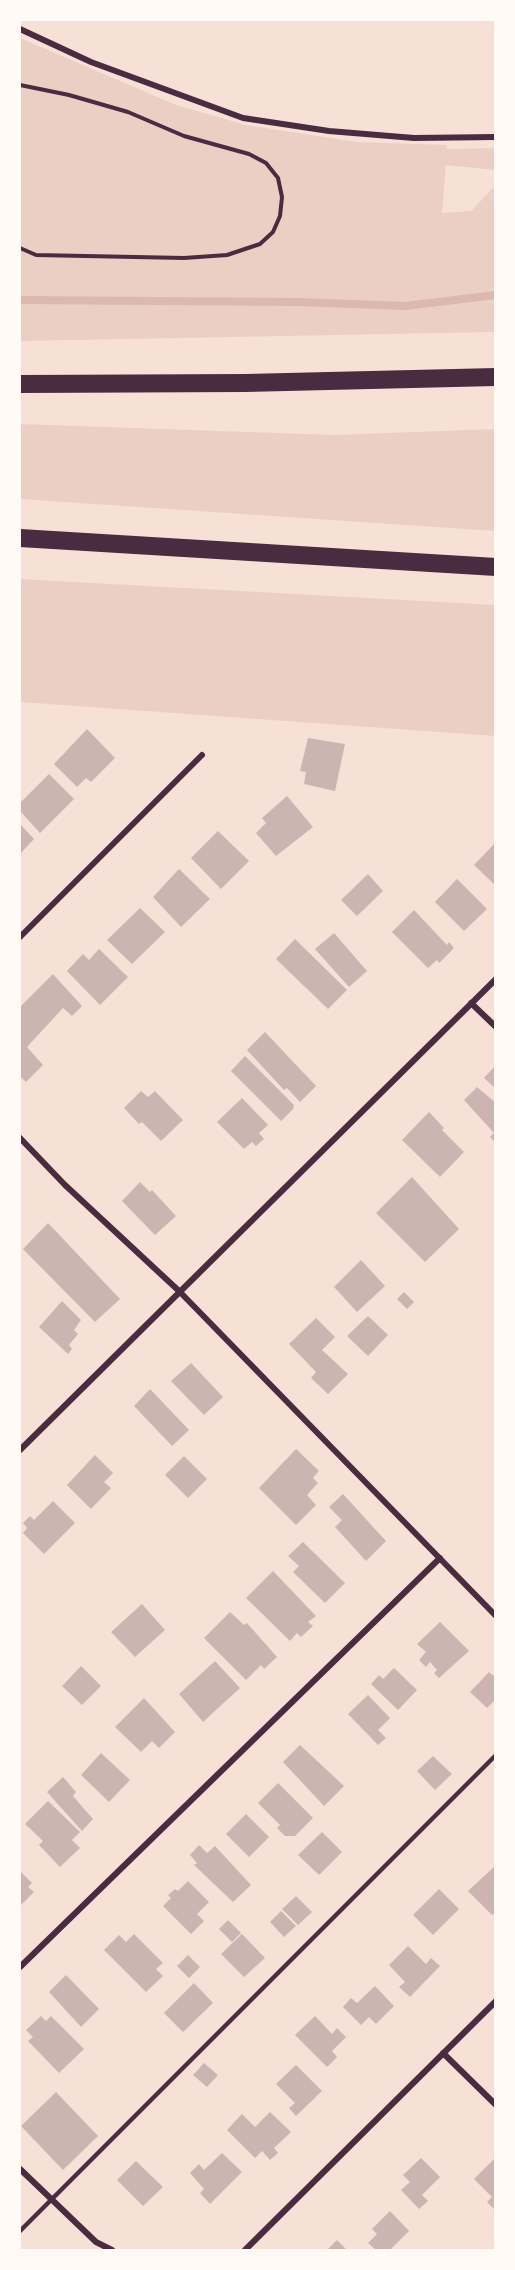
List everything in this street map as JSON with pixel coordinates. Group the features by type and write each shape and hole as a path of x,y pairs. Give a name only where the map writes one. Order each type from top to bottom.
{"highway":[{"path":"20,384 245,383 495,377"},
{"path":"20,538 495,567"}],"street":[{"path":"20,29 91,62 243,118 328,131 414,138 495,137"},
{"path":"20,937 202,754"},
{"path":"20,1450 495,979"},
{"path":"471,1003 495,1027"},
{"path":"20,1138 65,1185 179,1291 495,1616"},
{"path":"20,1967 440,1558"},
{"path":"245,2250 495,2001"},
{"path":"443,2053 495,2105"},
{"path":"20,2169 96,2242 112,2250"},
{"path":"96,2242 98,2250"}],"lane":[{"path":"20,2231 495,1755"}],"path":[{"path":"20,85 69,95 128,112 184,136 249,153 266,163 278,178 282,197 280,216 273,232 260,244 227,255 184,258 36,255 20,248"}],"shaded area":[{"path":"20,38 176,105 246,125 357,142 447,145 447,149 495,148 495,170 446,165 442,213 471,211 495,186 495,332 20,341"},
{"path":"20,424 334,435 495,429 495,531 20,499"},
{"path":"20,579 495,605 495,736 20,702"}],"building":[{"path":"87,729 115,758 91,782 86,778 77,787 54,764"},
{"path":"308,738 345,744 335,791 304,784 306,772 300,771"},
{"path":"49,774 74,799 40,833 20,811 20,803"},
{"path":"287,796 313,827 276,856 256,833 266,823 262,818"},
{"path":"20,824 34,839 20,854"},
{"path":"218,831 249,861 221,889 191,858"},
{"path":"496,842 496,886 474,865"},
{"path":"179,869 210,899 181,927 153,897"},
{"path":"368,874 383,891 357,916 341,900"},
{"path":"457,879 487,909 464,931 435,902"},
{"path":"140,908 165,932 132,964 107,940"},
{"path":"414,910 447,945 449,942 454,948 439,963 437,960 428,968 392,932"},
{"path":"334,933 367,971 349,987 315,949"},
{"path":"295,939 347,990 328,1009 276,959"},
{"path":"99,949 128,977 100,1005 67,971 83,954 89,960"},
{"path":"53,974 82,1006 72,1016 63,1008 27,1047 43,1065 26,1082 20,1076 20,1007"},
{"path":"265,1032 316,1086 300,1102 287,1088 284,1090 247,1050"},
{"path":"245,1056 294,1105 281,1121 231,1071"},
{"path":"496,1065 496,1089 484,1078"},
{"path":"477,1087 496,1103 496,1143 490,1137 494,1133 464,1100"},
{"path":"141,1091 148,1097 155,1091 183,1120 161,1141 142,1122 139,1124 124,1108"},
{"path":"242,1098 268,1125 259,1133 264,1139 256,1146 252,1142 244,1149 217,1122"},
{"path":"429,1112 444,1128 442,1130 464,1152 440,1177 402,1140"},
{"path":"412,1177 459,1229 425,1262 376,1213"},
{"path":"140,1182 150,1192 152,1190 176,1216 155,1235 122,1201"},
{"path":"48,1223 120,1299 95,1322 23,1249"},
{"path":"361,1260 385,1286 357,1312 334,1287"},
{"path":"404,1292 414,1302 407,1309 397,1299"},
{"path":"62,1301 81,1320 74,1330 78,1334 69,1345 72,1349 68,1354 39,1327"},
{"path":"368,1316 388,1335 368,1356 347,1336"},
{"path":"316,1318 335,1337 322,1350 348,1374 328,1394 311,1378 316,1372 289,1344"},
{"path":"191,1363 223,1397 204,1415 171,1381"},
{"path":"150,1389 189,1430 172,1446 134,1406"},
{"path":"296,1449 319,1471 313,1478 318,1483 307,1495 316,1505 296,1525 259,1488"},
{"path":"95,1455 113,1473 104,1482 111,1488 91,1509 67,1485"},
{"path":"184,1456 207,1479 188,1498 165,1475"},
{"path":"343,1494 386,1541 366,1561 335,1527 342,1520 329,1507"},
{"path":"53,1501 75,1523 44,1554 23,1533 27,1528 23,1523 30,1516 34,1520"},
{"path":"303,1542 345,1583 325,1603 293,1572 299,1566 288,1556"},
{"path":"273,1571 316,1616 308,1622 313,1626 301,1637 297,1633 290,1641 246,1598"},
{"path":"142,1604 165,1630 135,1657 111,1632"},
{"path":"230,1612 244,1625 247,1623 277,1657 264,1669 261,1665 246,1680 204,1638"},
{"path":"440,1622 469,1651 439,1678 434,1673 437,1670 430,1662 426,1667 419,1660 426,1652 417,1644"},
{"path":"215,1661 240,1688 203,1722 179,1694"},
{"path":"81,1666 101,1686 82,1705 62,1686"},
{"path":"394,1668 417,1690 398,1710 371,1684 379,1675 383,1679"},
{"path":"489,1672 496,1678 496,1699 487,1708 470,1692"},
{"path":"368,1695 390,1718 378,1730 386,1738 378,1745 348,1714"},
{"path":"144,1698 175,1732 159,1748 152,1741 141,1752 115,1727"},
{"path":"300,1745 344,1786 324,1806 283,1762"},
{"path":"101,1753 130,1780 109,1802 81,1775"},
{"path":"433,1756 452,1774 435,1790 417,1771"},
{"path":"63,1777 76,1792 73,1796 93,1819 82,1831 47,1792"},
{"path":"278,1783 313,1818 295,1836 285,1836 277,1828 280,1825 258,1803"},
{"path":"48,1801 80,1832 72,1840 80,1848 60,1867 39,1845 43,1841 25,1824"},
{"path":"246,1814 269,1837 249,1857 226,1834"},
{"path":"322,1832 342,1852 319,1875 298,1855"},
{"path":"199,1845 207,1853 215,1846 251,1885 233,1902 194,1865 197,1863 190,1855"},
{"path":"496,1865 496,1912 492,1915 468,1891"},
{"path":"20,1871 32,1883 28,1887 34,1892 20,1906"},
{"path":"188,1881 209,1902 197,1914 204,1921 191,1934 163,1906 171,1898 168,1895 175,1889 178,1891"},
{"path":"439,1889 459,1909 433,1935 413,1915"},
{"path":"296,1896 312,1912 298,1925 282,1909"},
{"path":"281,1911 296,1926 284,1937 270,1922"},
{"path":"228,1920 241,1933 232,1942 219,1929"},
{"path":"134,1934 163,1963 156,1969 163,1976 146,1992 104,1950 119,1935 126,1942"},
{"path":"242,1934 265,1958 244,1977 221,1954"},
{"path":"408,1946 426,1964 431,1958 440,1966 410,1997 399,1987 405,1982 389,1965"},
{"path":"188,1955 200,1967 189,1978 177,1966"},
{"path":"66,1975 99,2009 81,2027 49,1992"},
{"path":"194,1983 213,2003 183,2032 164,2013"},
{"path":"375,1986 394,2006 376,2024 369,2017 361,2025 343,2007 351,1998 357,2003"},
{"path":"41,2016 46,2021 51,2016 84,2049 59,2073 28,2041 33,2037 26,2030"},
{"path":"315,2016 332,2034 337,2028 346,2037 332,2051 337,2057 327,2067 295,2035"},
{"path":"204,2063 218,2075 207,2087 193,2075"},
{"path":"296,2065 322,2091 296,2116 289,2108 295,2103 276,2084"},
{"path":"56,2092 98,2136 63,2170 21,2126"},
{"path":"270,2112 291,2132 274,2148 278,2153 270,2160 262,2151 255,2158 227,2130 242,2114 255,2127"},
{"path":"222,2153 242,2172 210,2204 200,2193 204,2189 190,2173 199,2164 204,2170"},
{"path":"421,2158 440,2177 422,2195 428,2201 419,2209 401,2190 410,2182 403,2175"},
{"path":"494,2159 496,2160 496,2211 487,2202 492,2197 474,2179"},
{"path":"136,2161 163,2187 143,2206 117,2180"},
{"path":"390,2211 409,2231 390,2250 376,2250 368,2243 377,2234 372,2229"},
{"path":"337,2240 347,2250 327,2250"}],"waterway":[{"path":"20,300 297,302 405,306 496,295"}]}
